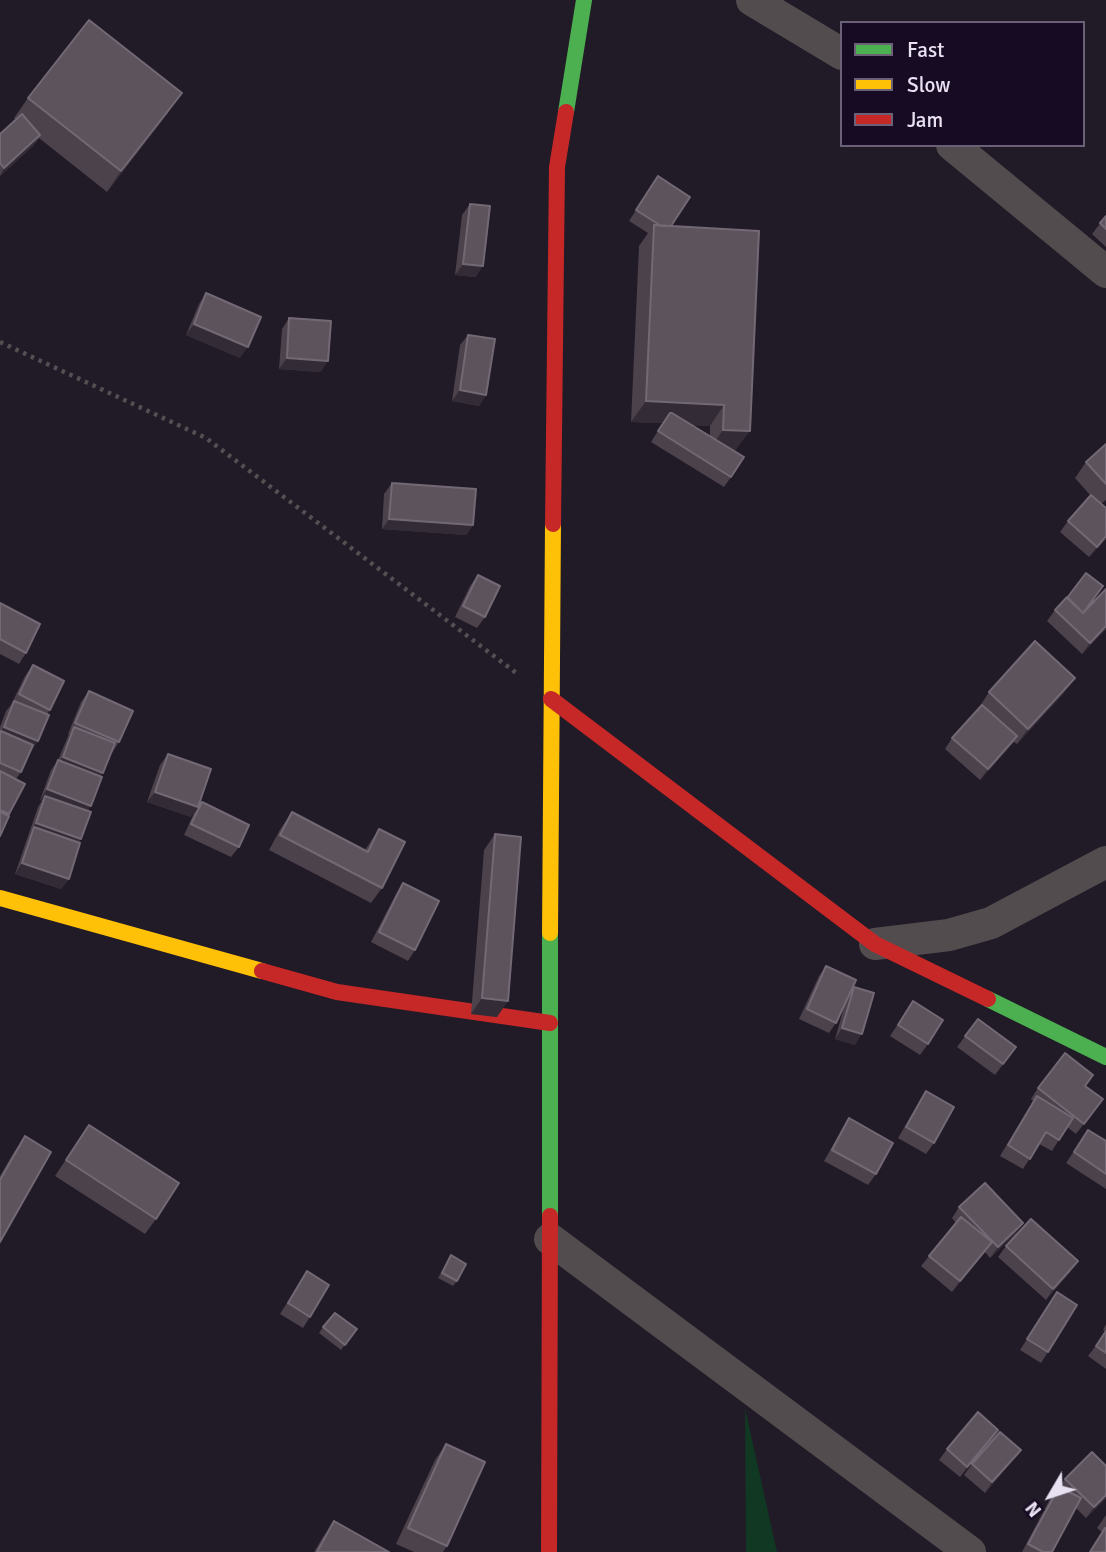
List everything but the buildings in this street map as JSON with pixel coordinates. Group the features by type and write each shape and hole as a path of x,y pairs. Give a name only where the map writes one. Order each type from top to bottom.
{"street":[{"path":"549,1552 551,699 558,167 584,0"},
{"path":"752,0 840,53"},
{"path":"954,147 1106,272"},
{"path":"551,699 875,944 1106,1057"},
{"path":"875,944 949,935 991,923 1106,862"},
{"path":"0,898 337,992 550,1023"},
{"path":"550,1239 970,1552"}],"path":[{"path":"0,342 206,438 551,699"}],"green space":[{"path":"745,1408 777,1552 746,1552"}],"traffic: fast":[{"path":"566,112 584,0"},
{"path":"550,933 550,1216"},
{"path":"988,999 1106,1057"}],"traffic: slow":[{"path":"550,933 553,524"},
{"path":"0,898 262,971"}],"traffic: jam":[{"path":"553,524 557,167 566,112"},
{"path":"551,699 875,944 988,999"},
{"path":"262,971 337,992 550,1023"},
{"path":"549,1552 550,1216"}]}
